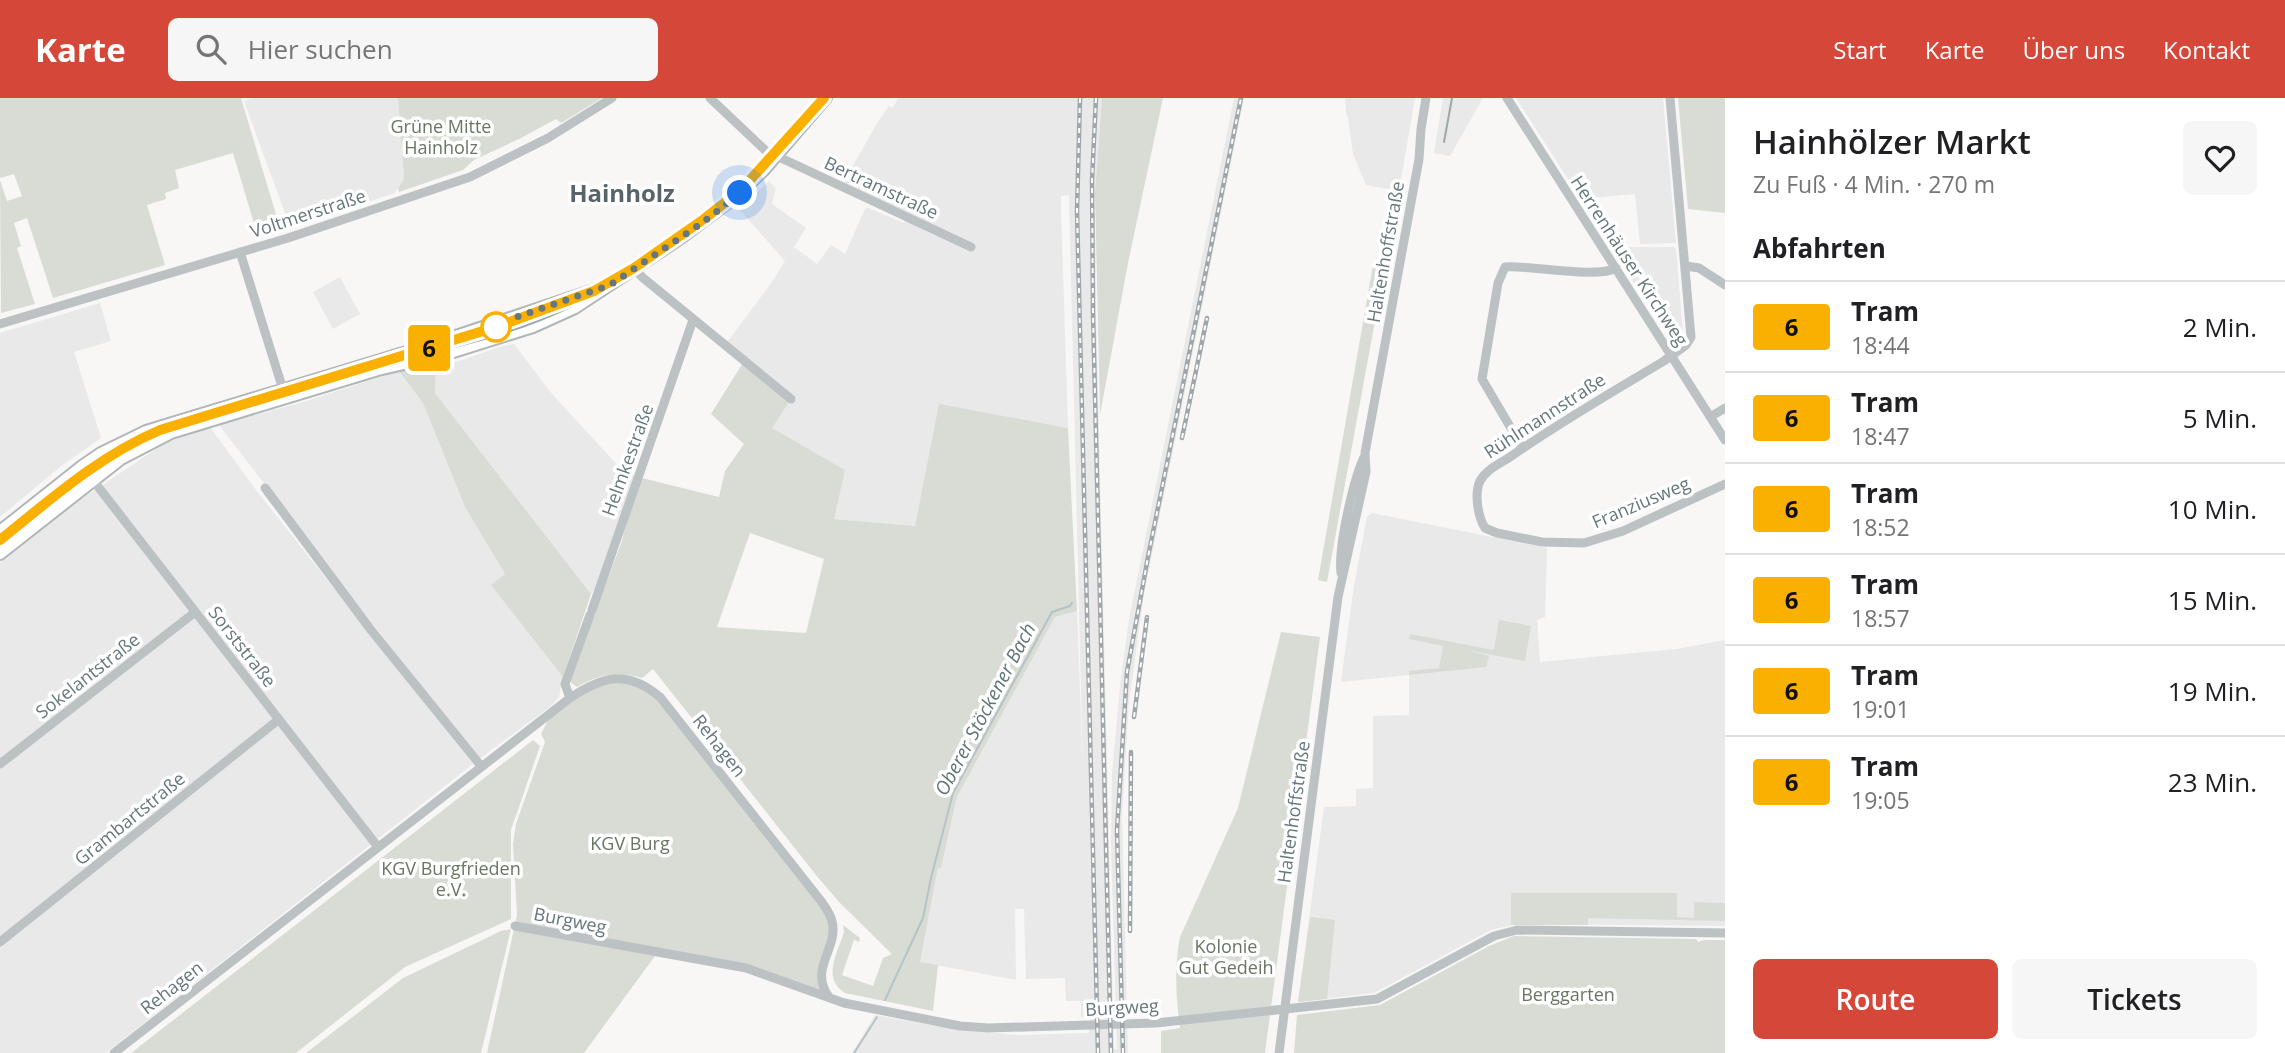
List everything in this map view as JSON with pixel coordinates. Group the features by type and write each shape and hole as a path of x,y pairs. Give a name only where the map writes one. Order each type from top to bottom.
{"main road":[{"path":"0,531 82,466 101,453 146,431 284,393 447,354 533,327 575,308 723,208 777,157 826,98"},
{"path":"0,554 121,459 171,433 284,393"}],"street":[{"name":"Voltmerstraße","path":"0,324 240,253 476,175 560,131 612,98"},
{"name":"Bertramstraße","path":"710,98 766,151 971,247"},
{"name":"Haltenhoffstraße","path":"1279,1053 1342,574 1347,563 1366,472 1365,453 1419,159 1426,98"},
{"name":"Herrenhäuser Kirchweg","path":"1507,98 1725,440"},
{"path":"1671,98 1691,337 1686,345 1672,356"},
{"path":"240,253 284,393"},
{"path":"1686,266 1699,268 1725,285"},
{"path":"1522,447 1482,379 1498,283 1505,267 1594,272 1610,272 1616,268"},
{"path":"635,269 791,399"},
{"name":"Helmkestraße","path":"570,698 565,684 694,320"},
{"name":"Rühlmannstraße","path":"1485,528 1480,516 1479,483 1486,473 1522,447 1672,356"},
{"path":"1710,417 1725,408"},
{"name":"Sorststraße","path":"82,466 378,847"},
{"name":"Franziusweg","path":"1485,528 1542,542 1584,543 1611,536 1725,484"},
{"path":"265,488 372,630 481,766"},
{"name":"Sokelantstraße","path":"0,764 194,612"},
{"name":"Rehagen","path":"114,1053 570,698 594,683 614,678 638,682 660,696 830,915 833,923 832,939 821,971 822,984 829,997"},
{"name":"Grambartstraße","path":"0,942 278,720"},
{"name":"Burgweg","path":"515,926 746,968 852,1005 960,1026 988,1028 1156,1023 1377,999 1494,936 1517,930 1725,933"}],"shaded area":[{"path":"253,98 398,98 404,179 395,193 290,227 244,101"},
{"path":"899,98 1102,98 1095,192 1096,311 1114,1049 1117,1049 1111,845 1112,775 1120,685 1129,619 1234,98 1244,98 1144,594 1129,702 1122,816 1128,1053 852,1053 875,1015 964,1031 1020,1035 1089,1033 1089,1017 1081,1017 1081,1001 1066,1001 1065,978 1026,979 1024,909 1015,909 1016,980 920,962 938,868 941,868 957,797 1055,617 1077,611 1083,772 1069,195 1061,196 1068,428 940,405 915,526 833,519 845,470 771,428 791,399 725,345 785,261 739,209 769,181 776,188 772,204 806,228 794,247 817,264 831,245 845,254 866,207 904,223 906,217 841,187 876,125 889,106 892,108"},
{"path":"1345,98 1415,98 1399,191 1366,185 1353,154"},
{"path":"1443,98 1483,98 1450,156 1434,153"},
{"path":"1516,98 1663,98 1676,243 1640,244 1635,194 1581,199"},
{"path":"1611,247 1676,249 1683,332 1681,336 1670,340"},
{"path":"340,277 360,314 333,329 313,292"},
{"path":"100,303 111,341 74,352 101,438 60,467 0,517 0,333"},
{"path":"514,344 552,394 623,471 638,477 604,574 591,594 435,393 436,369"},
{"path":"399,371 423,403 465,507 505,574 492,585 563,677 559,697 551,706 478,760 219,425 303,402"},
{"path":"210,427 256,490 473,764 106,1053 0,1053 0,563 71,506 165,443"},
{"path":"1372,513 1547,548 1545,617 1537,620 1540,662 1676,649 1725,640 1725,926 1517,924 1491,930 1374,993 1298,1002 1324,807 1356,806 1356,789 1373,788 1373,716 1409,715 1409,675 1341,682 1354,585 1367,517"}],"green space":[{"path":"0,98 241,98 281,231 258,237 233,153 175,170 179,188 165,193 166,199 147,205 165,265 53,298 27,218 14,223 21,246 17,248 35,304 1,313 0,180 7,201 22,196 14,174 0,178"},
{"name":"Grüne Mitte Hainholz","path":"398,98 602,98 561,123 556,119 474,160 463,170 399,192 398,188 404,179"},
{"path":"1102,98 1163,98 1128,263 1100,415 1095,192"},
{"path":"1678,98 1725,98 1725,213 1688,209"},
{"path":"1373,265 1385,267 1327,582 1318,580"},
{"path":"744,361 791,399 772,428 845,470 834,519 915,526 939,404 1068,428 1077,611 1055,617 957,797 941,868 938,868 920,962 938,965 933,1011 845,993 838,987 834,980 833,964 844,932 843,925 860,938 859,942 854,940 842,975 873,986 883,958 892,954 839,902 816,875 653,669 642,678 608,675 577,687 569,681 622,541 638,477 719,497 725,471 744,444 711,414","holes":["750,533 824,559 806,633 717,627"]},
{"path":"436,369 435,393 591,594 563,677 491,585 505,574 465,507 423,403 399,371"},
{"path":"1499,620 1531,626 1525,661 1466,650 1489,656 1486,667 1409,675 1409,671 1439,668 1443,646 1409,639 1410,634 1494,650"},
{"name":"Kolonie Gut Gedeih","path":"1281,632 1320,637 1265,1053 1161,1053 1161,1031 1180,1028 1176,982 1180,937 1238,808"},
{"name":"KGV Burg","path":"614,678 649,687 833,923 821,971 830,996 747,972 655,956 584,1053 487,1053 517,915 513,844 516,824 545,742 541,734 552,712 570,698"},
{"name":"KGV Burgfrieden e.V.","path":"533,740 540,746 511,830 511,919 405,967 296,1053 131,1053"},
{"path":"1511,893 1677,893 1677,917 1694,918 1694,902 1725,903 1725,921 1588,918 1588,925 1511,925"},
{"path":"1310,917 1335,920 1327,999 1298,1002"},
{"path":"511,929 481,1053 306,1053 403,978 501,931"},
{"name":"Berggarten","path":"1514,936 1696,939 1698,942 1725,940 1725,1053 1294,1053 1297,1015 1380,1005 1489,946"}],"waterway":[{"name":"Oberer Stöckener Bach","path":"885,1000 923,918 953,793 1052,612 1072,603"},
{"name":"Oberer Stöckener Bach","path":"854,1053 877,1017"}],"tram line":[{"name":"6","path":"0,540 86,471 116,451 160,430 496,327 594,291 634,268 741,190 763,169 824,98"},
{"path":"0,545 88,475 156,435 343,377 498,335 545,318 613,285 683,241 725,209 766,170 829,98"},
{"path":"1444,142 1452,98"}],"railway":[{"path":"1080,98 1077,211 1098,1053"},
{"path":"1096,98 1092,181 1093,313 1111,1053"},
{"path":"1123,1053 1117,830 1127,672 1241,98"},
{"path":"1182,438 1207,318"},
{"path":"1134,717 1147,617"},
{"path":"1130,931 1131,752"}],"district":[{"name":"Hainholz","path":"622,194"}],"route":[{"path":"496,327 499,323 610,285 702,223 740,193"}]}
